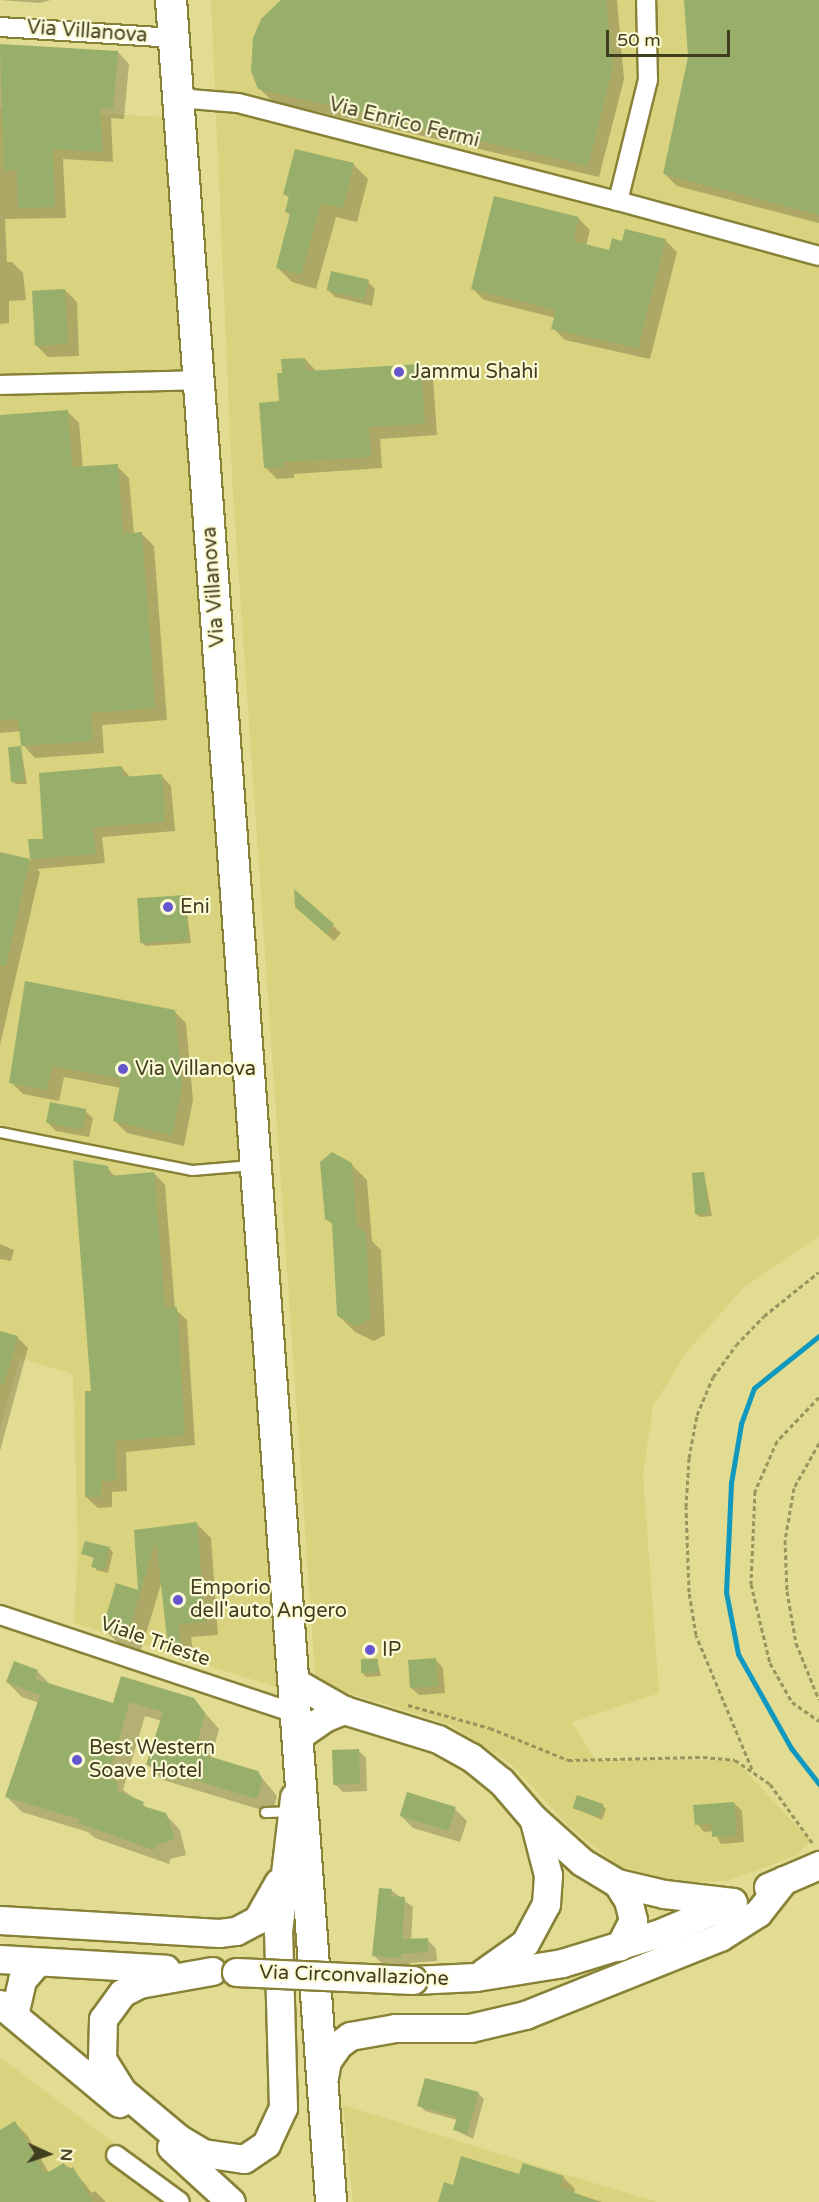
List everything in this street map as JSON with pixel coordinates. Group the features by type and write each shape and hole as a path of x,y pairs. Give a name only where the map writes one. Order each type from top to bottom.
{"main road":[{"name":"Via Villanova","path":"171,0 331,2202"},
{"path":"293,1681 344,1710 438,1739 471,1757 501,1781 532,1817 582,1862 617,1883 664,1894 733,1902"},
{"path":"296,1725 344,1710"},
{"path":"224,1971 139,1984 122,1993 103,2019 102,2059 122,2091 178,2138 202,2153 244,2159 266,2144 283,2108 278,1932 299,1769"},
{"path":"476,1977 525,1943 546,1904 548,1875 532,1817"},
{"path":"0,1920 201,1934 236,1931 249,1926 266,1909 286,1859"},
{"name":"Via Circonvallazione","path":"0,1959 37,1963 414,1980 476,1977 562,1963 619,1947 699,1917 819,1865"},
{"path":"322,2084 327,2061 338,2045 350,2036 396,2028 470,2028 525,2015 720,1937 758,1913 784,1880"},
{"path":"617,1883 628,1900 633,1920 619,1947"},
{"path":"37,1963 22,1980 7,2009 231,2202"}],"street":[{"path":"618,201 648,80 646,0"},
{"name":"Via Villanova","path":"0,27 174,38"},
{"name":"Via Enrico Fermi","path":"178,98 238,103 618,201 819,256"},
{"path":"0,385 199,380"},
{"name":"Viale Trieste","path":"0,1615 296,1725"},
{"path":"116,2155 180,2202"}],"lane":[{"path":"0,1132 192,1170 255,1164"},
{"path":"265,1812 292,1811"}],"path":[{"path":"752,1769 696,1635 688,1582 686,1507 689,1458 697,1415 713,1377 736,1345 764,1316 819,1272"},
{"path":"819,1397 777,1441 755,1491 751,1584 770,1664 792,1702 819,1721"},
{"path":"819,1443 794,1488 785,1540 787,1591 796,1643 819,1700"},
{"path":"396,1703 429,1709 490,1728 544,1754 568,1760 703,1756 735,1760 752,1769 770,1784 819,1851"}],"shaded area":[{"path":"211,0 819,0 819,1236 743,1288 687,1352 653,1406 643,1475 659,1693 572,1722 596,1760 735,1760 811,1841 795,1856 727,1881 680,1882 617,1866 568,1825 511,1764 449,1724 336,1689 315,1674 232,478"},
{"path":"0,108 163,117 226,917 279,1688 74,1623 78,1552 73,1374 20,1358 0,1428"},
{"path":"0,2057 192,2202 0,2202"},
{"path":"343,2105 564,2174 657,2202 353,2202"}],"building":[{"path":"281,0 606,0 613,66 588,166 258,89 251,71 253,38 261,19"},
{"path":"684,0 819,0 819,215 663,174 688,57"},
{"path":"0,44 118,51 113,109 100,108 103,152 53,149 55,207 18,208 17,170 4,170"},
{"path":"295,149 354,163 343,208 321,203 301,275 276,268 290,214 285,212 289,196 283,194"},
{"path":"494,196 579,217 573,241 609,250 612,238 622,241 625,229 666,239 638,348 551,329 556,310 471,289"},
{"path":"331,271 369,280 365,299 327,290"},
{"path":"65,289 68,344 35,346 32,291"},
{"path":"305,358 306,371 421,364 425,424 369,427 371,457 283,462 283,467 264,468 259,403 279,401 277,373 282,373 281,359"},
{"path":"68,410 72,467 118,464 123,534 142,532 155,708 91,713 93,741 21,746 18,719 0,720 0,415"},
{"path":"21,746 24,781 11,782 8,747"},
{"path":"122,766 123,777 162,774 165,822 93,827 96,854 30,859 28,839 43,839 39,773"},
{"path":"0,852 30,859 6,966 0,965"},
{"path":"294,889 334,924 326,934 295,907"},
{"path":"185,895 188,940 140,943 137,898"},
{"name":"Via Villanova","path":"25,981 175,1010 182,1088 172,1135 113,1121 121,1079 52,1066 47,1090 9,1083"},
{"path":"50,1102 86,1109 82,1130 46,1123"},
{"path":"332,1152 352,1163 357,1228 366,1232 370,1319 357,1326 337,1316 332,1223 325,1219 320,1162"},
{"path":"73,1160 108,1166 110,1176 154,1172 165,1308 177,1307 185,1435 115,1441 116,1481 101,1481 101,1497 85,1497 85,1391 91,1391"},
{"path":"704,1172 709,1213 695,1214 692,1173"},
{"path":"0,1331 18,1336 4,1384 0,1384"},
{"path":"197,1522 205,1622 178,1624 181,1646 168,1647 156,1540 127,1637 102,1629 116,1583 138,1590 134,1530"},
{"path":"85,1541 110,1547 104,1570 91,1567 94,1557 81,1554"},
{"path":"436,1658 438,1686 410,1688 408,1660"},
{"path":"361,1659 378,1659 378,1673 361,1673"},
{"path":"14,1661 38,1670 35,1679 113,1703 121,1676 194,1698 205,1713 195,1752 258,1771 263,1780 257,1799 146,1765 163,1712 130,1702 108,1776 117,1782 118,1791 144,1802 143,1806 166,1813 174,1835 172,1840 156,1845 154,1850 78,1823 79,1819 5,1797 40,1695 6,1682"},
{"path":"359,1749 360,1784 333,1785 332,1750"},
{"path":"407,1792 456,1807 448,1831 400,1816"},
{"path":"577,1795 603,1804 599,1817 572,1808"},
{"path":"734,1802 737,1835 712,1837 711,1823 695,1825 693,1805"},
{"path":"379,1888 392,1889 391,1896 405,1897 402,1939 428,1938 428,1952 401,1954 401,1958 372,1956"},
{"path":"425,2078 479,2092 467,2134 453,2130 457,2117 417,2106"},
{"path":"15,2121 45,2174 64,2163 68,2170 73,2167 93,2202 0,2202 0,2130"},
{"path":"461,2156 519,2174 523,2163 564,2176 560,2187 597,2202 438,2202 444,2182 453,2185"}],"waterway":[{"path":"819,1336 754,1388 741,1424 731,1483 726,1592 738,1654 791,1748 819,1784"}],"place":[{"name":"Jammu Shahi","path":"399,372"},
{"name":"Eni","path":"168,907"},
{"name":"Via Villanova","path":"123,1069"},
{"name":"Emporio dell'auto Angero","path":"178,1600"},
{"name":"IP","path":"370,1650"},
{"name":"Best Western Soave Hotel","path":"77,1760"}]}
